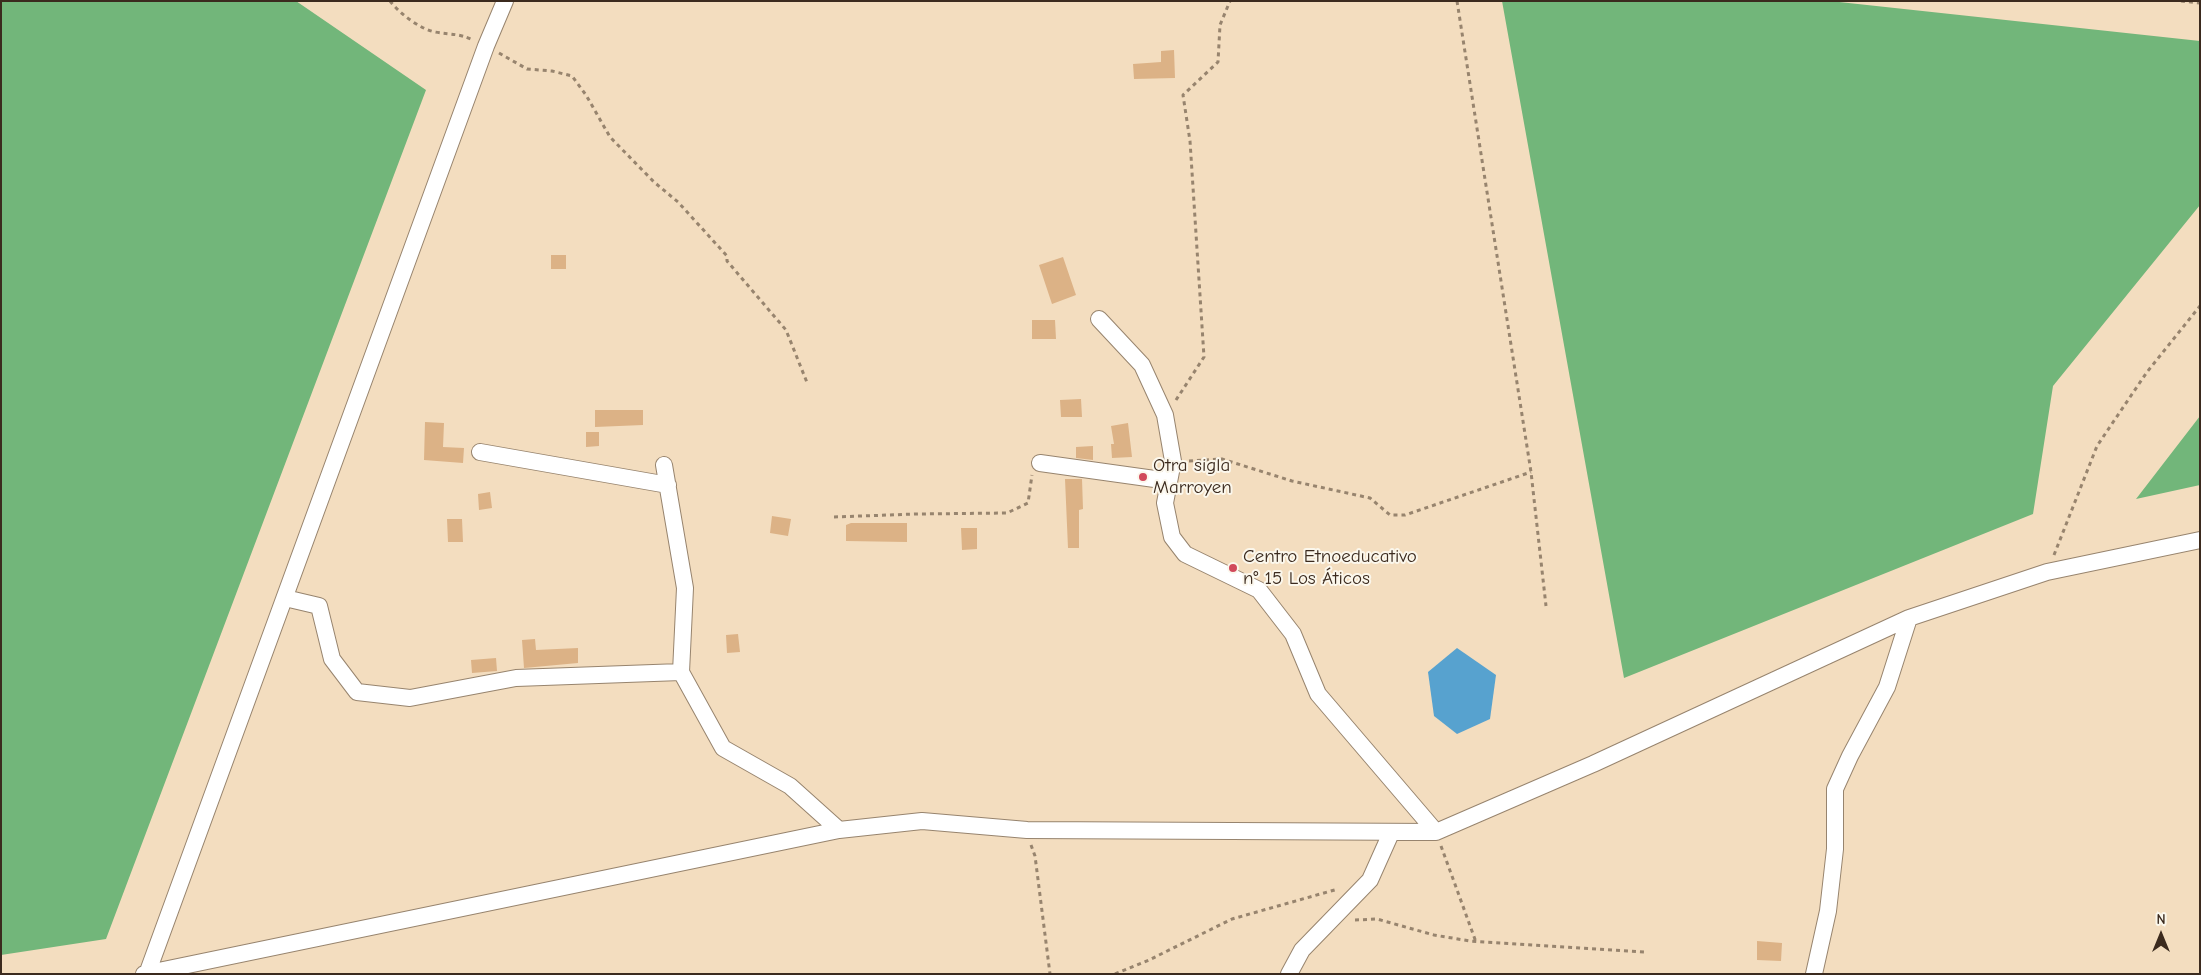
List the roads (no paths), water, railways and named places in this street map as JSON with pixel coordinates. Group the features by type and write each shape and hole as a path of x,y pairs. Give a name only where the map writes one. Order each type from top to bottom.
{"street":[{"path":"146,974 486,46 506,1"},
{"path":"1099,319 1142,365 1165,415 1173,461 1165,503 1172,537 1184,554 1260,590 1293,634 1318,694 1436,832"},
{"path":"480,452 668,485"},
{"path":"1040,462 1169,481"},
{"path":"664,465 685,588 681,672 723,748 790,786 839,830"},
{"path":"146,974 839,830 922,821 1027,830 1436,832 1594,764 1909,618 2047,572 2200,540"},
{"path":"285,598 319,606 332,659 357,692 410,698 516,678 681,672"},
{"path":"1814,974 1828,911 1835,849 1835,789 1850,756 1887,687 1909,618"},
{"path":"1290,974 1302,950 1370,880 1391,833"}],"water":[{"path":"1457,648 1496,675 1490,719 1457,734 1434,716 1428,672"}],"place":[{"name":"Otra sigla Marroyen","path":"1143,477"},
{"name":"Centro Etnoeducativo n° 15 Los Áticos","path":"1233,568"}]}
